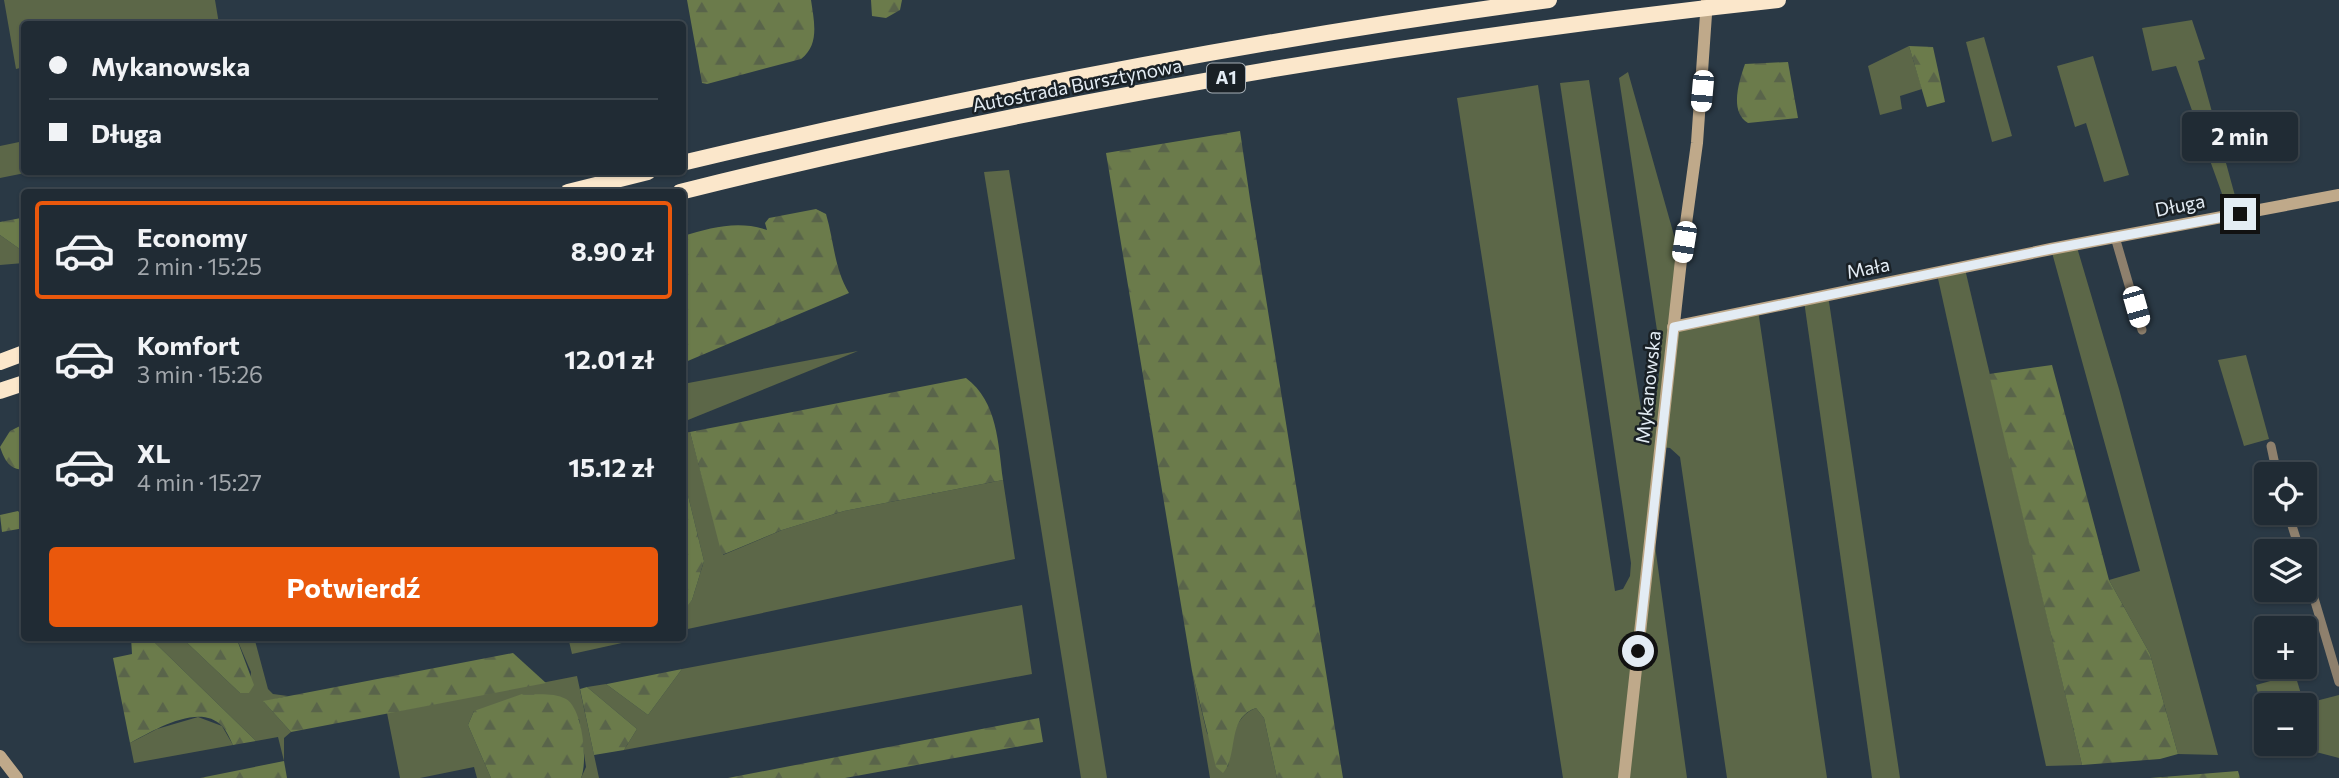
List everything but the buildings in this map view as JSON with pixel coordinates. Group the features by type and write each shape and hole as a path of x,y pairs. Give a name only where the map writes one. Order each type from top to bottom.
{"highway":[{"name":"Autostrada Bursztynowa","path":"686,162 810,133 1115,70 1296,38 1549,0"},
{"name":"Autostrada Bursztynowa","path":"686,191 935,134 1238,76 1481,37 1778,0"},
{"path":"580,189 636,175"},
{"path":"0,362 21,354"},
{"path":"0,391 21,384"}],"main road":[{"name":"Mykanowska","path":"1624,778 1697,143 1707,0"},
{"name":"Długa","path":"2070,245 2339,195"},
{"name":"Mała","path":"1674,327 2070,245"},
{"path":"0,756 17,778"}],"street":[{"path":"2115,237 2142,330"},
{"path":"2271,446 2274,462"},
{"path":"2315,602 2339,681"}],"green space":[{"path":"4,0 215,0 218,21 21,21 21,68 16,69"},
{"path":"687,0 811,0 814,32 811,47 801,59 707,84 702,83"},
{"path":"871,0 902,0 900,10 886,18 872,16"},
{"path":"2192,20 2205,59 2198,61 2240,214 2230,216 2176,66 2152,71 2142,28"},
{"path":"1984,37 2012,136 1992,142 1966,42"},
{"path":"1909,46 1922,89 1900,96 1902,109 1880,115 1868,66"},
{"path":"1909,46 1933,47 1945,102 1927,107"},
{"path":"2093,56 2129,175 2104,182 2086,123 2075,127 2057,66"},
{"path":"1788,62 1798,118 1748,123 1742,118 1737,104 1738,87 1745,64"},
{"path":"1628,72 1681,260 1674,326 1758,310 1827,778 1727,778 1680,457 1670,448 1661,447 1652,524 1687,778 1563,778 1457,98 1538,85 1615,591 1623,589 1630,576 1631,563 1560,83 1589,80 1642,415 1654,414 1661,357 1619,78"},
{"path":"1240,131 1343,778 1277,778 1264,718 1256,708 1240,720 1231,756 1223,773 1216,767 1192,671 1106,153"},
{"path":"21,142 21,174 0,178 0,146"},
{"path":"1009,170 1107,778 1081,778 984,172"},
{"path":"816,209 826,214 837,264 849,293 686,362 686,235 735,225 767,230 765,223 769,218"},
{"path":"21,218 21,250 0,235 0,222"},
{"path":"0,235 21,250 21,263 0,265"},
{"path":"2076,244 2119,389 2218,755 2178,754 2150,654 2109,580 2140,571 2051,249"},
{"path":"1965,269 2082,765 2046,766 1937,274"},
{"path":"1828,295 1900,778 1872,778 1804,301"},
{"path":"858,351 686,421 686,383"},
{"path":"2246,355 2269,439 2244,446 2218,360"},
{"path":"2052,365 2109,580 2150,654 2178,754 2160,759 2082,765 1989,374"},
{"path":"966,378 985,399 995,424 1003,480 844,511 782,530 722,555 690,432"},
{"path":"21,426 21,469 8,463 0,447 10,431"},
{"path":"690,432 723,555 782,530 844,511 1003,480 1015,559 686,629 686,607 692,600 704,561 686,487 686,433"},
{"path":"686,487 704,561 692,600 686,608"},
{"path":"18,511 21,514 21,529 2,532 0,515"},
{"path":"1022,605 1032,674 624,750 637,729 587,687 606,684 648,715 682,669"},
{"path":"131,641 153,641 256,741 233,745 222,726 212,719 201,717 176,721 130,743 113,658 132,654"},
{"path":"153,641 185,641 240,693 249,693 251,672 238,641 255,641 268,689 273,694 288,696 264,702 291,732 284,738 284,761 278,737 256,741"},
{"path":"185,641 238,641 254,685 249,693 240,693"},
{"path":"569,641 631,641 572,654"},
{"path":"513,653 546,683 291,732 263,701"},
{"path":"682,669 648,715 606,684 607,684"},
{"path":"1192,671 1207,733 1228,767 1234,733 1242,718 1256,708 1264,718 1277,778 1210,778"},
{"path":"577,676 599,778 581,778 586,767 579,719 474,711 468,725 491,778 477,778 474,767 420,778 400,778 387,713"},
{"path":"2277,679 2296,679 2301,693 2258,693 2256,685"},
{"path":"587,687 637,729 624,750 594,755 580,689"},
{"path":"522,694 556,695 572,705 580,724 584,749 581,778 491,778 468,725 474,711"},
{"path":"2339,695 2339,758 2317,752 2317,701"},
{"path":"198,717 222,726 233,745 134,763 130,743 157,729"},
{"path":"1039,718 1043,742 845,778 728,778"},
{"path":"284,761 287,778 200,778"},
{"path":"2238,771 2240,778 2150,778"}],"route":[{"path":"1638,651 1674,327 1965,269 2051,249 2240,214"}]}
